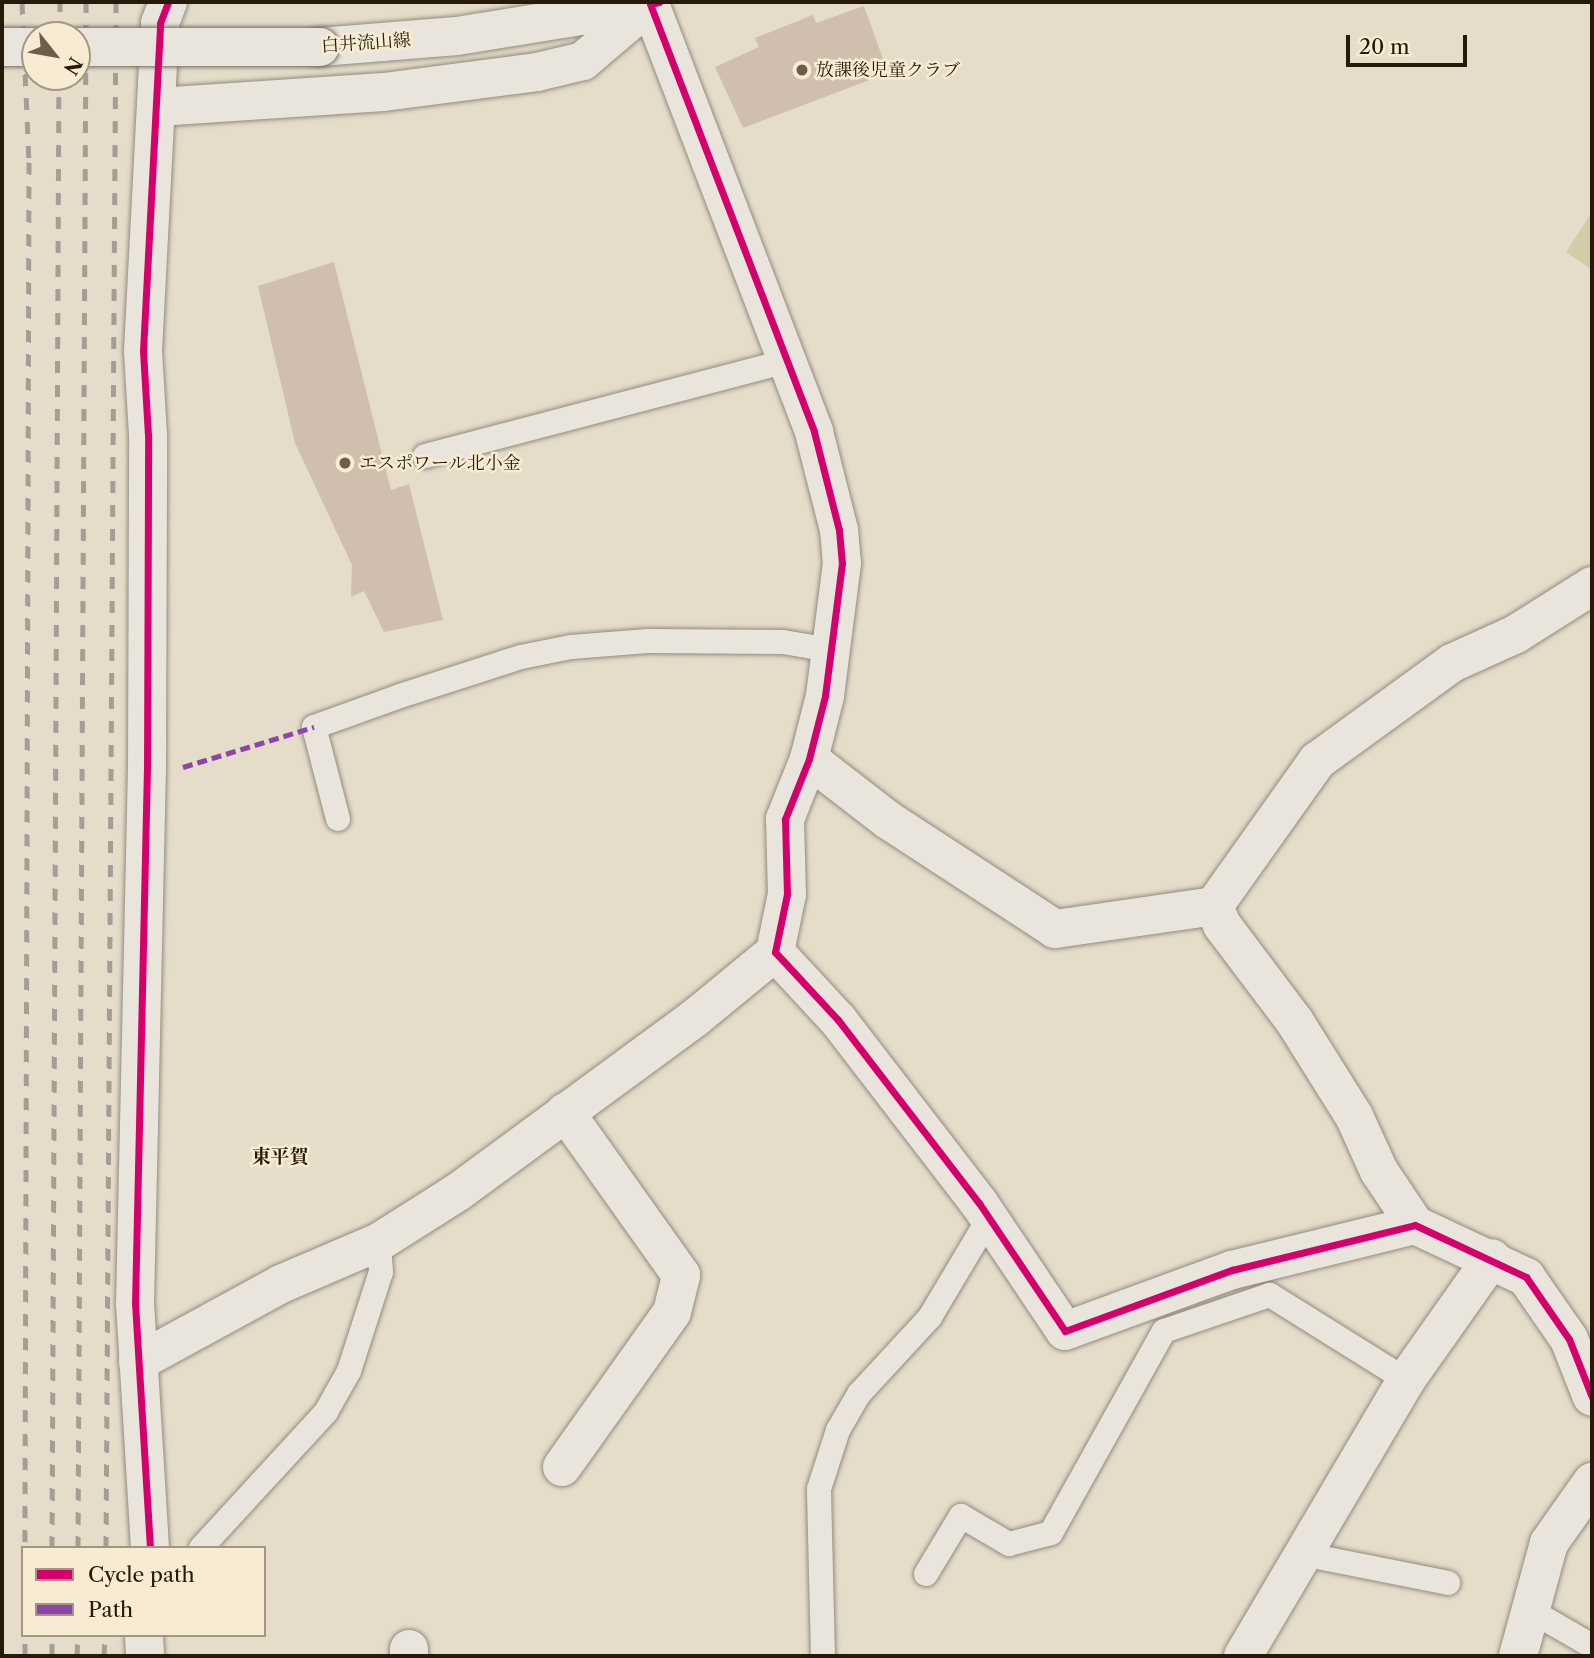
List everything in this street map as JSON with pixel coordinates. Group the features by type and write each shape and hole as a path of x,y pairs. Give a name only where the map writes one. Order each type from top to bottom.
{"street":[{"path":"150,1546 135,1304 147,769 148,435 143,351 158,107 160,23 167,2"},
{"path":"138,1362 281,1284 379,1242 458,1192 775,952 787,894 785,819 809,759 831,650 842,563 839,530 814,432 648,3 583,61 537,72 384,92 158,107"},
{"name":"白井流山線","path":"91,47 320,47 457,36 648,3"},
{"path":"2,47 21,47"},
{"path":"809,759 888,820 1055,929 1214,906 1317,761 1452,663 1516,634 1591,589"},
{"path":"1214,906 1222,925 1295,1022 1368,1139 1379,1171 1415,1225 1492,1258 1525,1277 1569,1339 1591,1386"},
{"path":"775,952 838,1020 989,1218 1065,1331 1233,1270 1415,1225"},
{"path":"562,1468 672,1312 681,1275 565,1112"},
{"path":"1243,1656 1406,1380 1492,1258"},
{"path":"1518,1656 1528,1609 1549,1544 1592,1482"}],"lane":[{"path":"425,456 787,361"},
{"path":"338,819 314,727 400,696 521,657 571,647 648,640 783,642 831,650"},
{"path":"824,1656 819,1489 838,1430 859,1394 930,1317 989,1218"},
{"path":"203,1546 326,1412 349,1371 381,1272 379,1242"},
{"path":"926,1574 961,1516 1009,1544 1051,1533 1164,1332 1270,1295 1406,1380"},
{"path":"1303,1554 1448,1583"},
{"path":"1528,1609 1592,1646"}],"shaded area":[{"path":"1592,212 1592,270 1566,252"}],"building":[{"name":"放課後児童クラブ","path":"864,6 888,73 743,128 715,67 759,47 755,38 813,15 816,23"},
{"name":"エスポワール北小金","path":"334,262 391,490 409,484 443,620 384,632 364,591 351,597 352,565 295,443 258,286"}],"railway":[{"path":"22,2 29,162 25,1546"},
{"path":"60,2 60,21"},
{"path":"78,1546 86,2"},
{"path":"106,1546 116,2"},
{"path":"52,1546 59,91"},
{"path":"25,1637 25,1656"},
{"path":"52,1637 52,1656"},
{"path":"77,1656 78,1637"},
{"path":"104,1656 105,1637"}],"marked path":[{"path":"183,767 314,727"}],"cycle path":[{"path":"150,1546 135,1304 147,769 148,435 143,351 160,23 168,2"},
{"path":"659,2 650,4 814,432 839,530 842,563 825,696 809,759 785,819 787,894 775,952 838,1020 979,1203 1065,1331 1232,1270 1415,1225 1526,1277 1569,1339 1592,1397"}],"place":[{"name":"放課後児童クラブ","path":"802,70"},
{"name":"エスポワール北小金","path":"345,463"}],"district":[{"name":"東平賀","path":"280,1157"}]}
